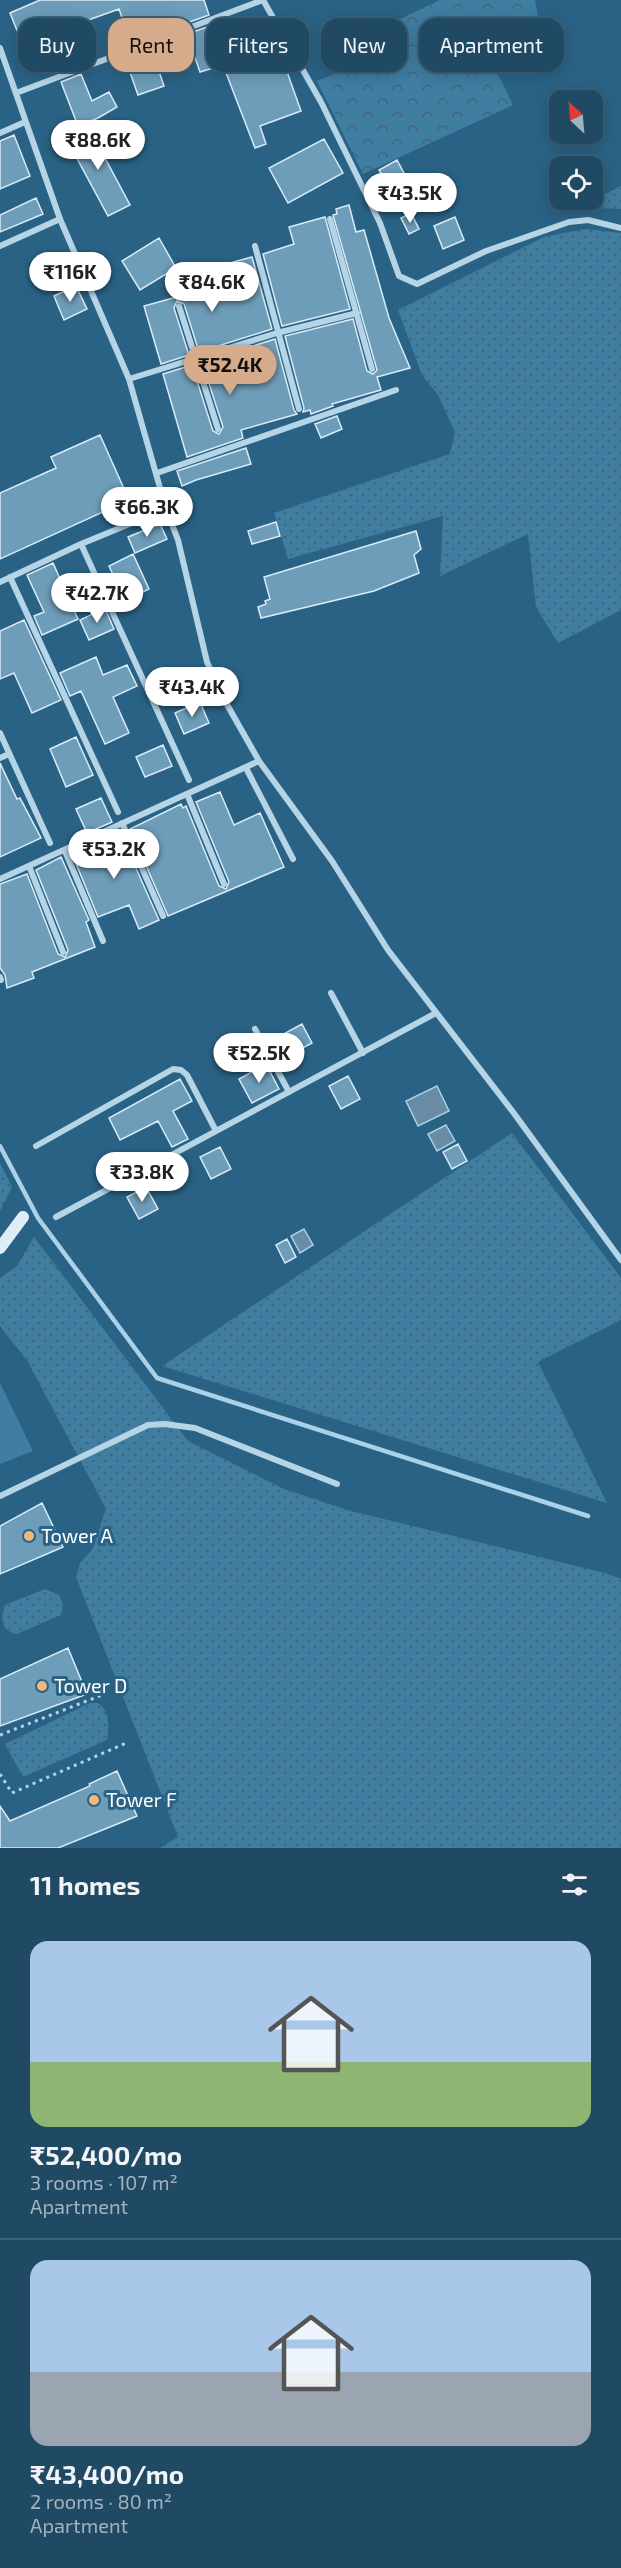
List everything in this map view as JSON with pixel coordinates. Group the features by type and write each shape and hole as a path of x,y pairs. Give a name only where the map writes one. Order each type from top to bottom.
{"street":[{"path":"16,93 263,0 321,102 376,215 399,276 417,284 486,251 569,222 588,220 621,228"},
{"path":"0,48 60,219 129,379 166,509 178,540 207,662 259,760 332,861 388,950 513,1112 621,1260"},
{"path":"0,73 9,69"},
{"path":"0,133 25,122"},
{"path":"0,246 60,219"},
{"path":"330,219 372,369"},
{"path":"255,246 299,409"},
{"path":"178,306 218,429"},
{"path":"129,379 277,333 357,313"},
{"path":"157,473 396,390"},
{"path":"0,582 81,544 166,509"},
{"path":"81,544 189,780"},
{"path":"10,577 118,812"},
{"path":"0,733 50,843"},
{"path":"0,758 9,754"},
{"path":"0,879 246,768 259,760"},
{"path":"246,768 293,859"},
{"path":"187,794 224,884"},
{"path":"122,823 164,916"},
{"path":"65,851 103,941"},
{"path":"29,866 63,952"},
{"path":"332,993 363,1053"},
{"path":"56,1217 436,1013"},
{"path":"255,1029 289,1092"},
{"path":"36,1146 173,1069 181,1070 187,1075 216,1131"},
{"path":"0,1248 23,1217"},
{"path":"0,1496 148,1425 165,1424 195,1428 338,1484"}],"path":[{"path":"0,1735 106,1693"},
{"path":"0,1774 12,1793 126,1743"}],"green space":[{"path":"440,0 535,0 538,16 532,18 419,18 419,72 497,72 513,105 363,174 317,81 340,72 407,72 407,18 402,18"},
{"path":"621,186 621,209 603,208 603,195"},
{"path":"585,229 621,233 621,610 558,643 536,607 528,534 440,576 443,516 288,559 274,513 450,454 455,432 438,395 422,375 398,310 544,237"},
{"path":"512,1133 621,1278 621,1320 538,1362 607,1503 162,1366"},
{"path":"0,1163 12,1187 0,1211"},
{"path":"34,1237 188,1441 284,1489 351,1511 605,1573 621,1579 621,1848 160,1848 178,1837 76,1577 80,1563 92,1550 106,1509 28,1362 0,1326 0,1278 17,1266"},
{"path":"0,1383 33,1451 0,1464"},
{"path":"45,1589 59,1595 63,1605 61,1615 17,1634 8,1630 2,1619 5,1605"},
{"path":"90,1703 98,1703 105,1710 108,1725 107,1740 23,1777 5,1744"}],"shaded area":[{"path":"437,1086 449,1111 418,1126 406,1101"},
{"path":"446,1125 455,1141 437,1151 428,1134"},
{"path":"304,1229 313,1245 300,1253 291,1236"}],"building":[{"path":"40,0 204,0 209,15 194,20 194,18 122,18 119,9 94,18 18,18 18,33 10,13"},
{"path":"206,27 206,70 200,72 194,54 194,32"},
{"path":"130,72 159,72 164,86 138,95"},
{"path":"226,72 287,72 301,111 260,126 266,144 255,148"},
{"path":"81,74 92,101 109,92 117,107 78,126 61,82"},
{"path":"88,126 130,205 108,216 66,138"},
{"path":"14,135 30,176 0,189 0,141"},
{"path":"324,139 343,173 288,203 269,168"},
{"path":"397,160 407,179 390,188 379,170"},
{"path":"36,198 43,214 0,232 0,215"},
{"path":"349,205 356,232 364,230 389,318 410,368 377,377 381,390 332,404 333,406 311,414 310,410 303,412 304,408 285,336 353,319 367,371 373,374 377,370 333,215 337,214 336,209"},
{"path":"411,213 419,229 409,234 401,218"},
{"path":"325,217 350,309 282,326 263,254 294,244 289,227"},
{"path":"455,217 464,240 443,249 434,226"},
{"path":"159,238 176,268 140,290 122,261"},
{"path":"252,257 272,329 199,352 184,304 177,301 174,308 189,355 161,364 144,306 224,284 219,266"},
{"path":"76,286 87,309 64,320 54,296"},
{"path":"275,339 297,414 241,430 243,438 187,457 163,374 192,365 213,431 219,434 223,427 202,362"},
{"path":"337,416 342,429 321,438 315,424"},
{"path":"100,435 129,500 0,559 0,493 56,468 51,457"},
{"path":"246,448 251,464 182,486 177,471"},
{"path":"276,522 280,536 252,544 248,531"},
{"path":"160,524 167,539 135,553 128,537"},
{"path":"416,531 421,549 414,555 419,573 374,591 261,618 258,607 266,604 265,601 270,599 264,577"},
{"path":"133,554 149,589 125,601 109,566"},
{"path":"53,563 78,619 42,635 34,616 44,612 27,575"},
{"path":"105,608 114,629 89,640 80,620"},
{"path":"24,620 61,700 32,713 14,673 0,679 0,631"},
{"path":"96,657 103,675 127,665 137,686 113,697 129,733 105,744 81,691 70,696 60,673"},
{"path":"200,702 209,723 184,734 175,713"},
{"path":"76,737 93,775 66,787 50,749"},
{"path":"163,745 172,766 145,777 136,757"},
{"path":"0,763 17,799 20,798 41,838 0,857"},
{"path":"220,792 234,825 260,813 284,867 168,916 130,829 181,804 183,808 186,806 219,886 226,889 229,882 196,802"},
{"path":"101,798 112,822 87,833 76,809"},
{"path":"116,832 117,834 120,832 159,920 139,929 129,905 98,917 72,854 93,846 92,843"},
{"path":"61,857 89,920 86,922 95,947 32,972 34,978 7,988 5,975 0,968 0,884 27,874 58,954 65,957 68,950 36,870"},
{"path":"302,1024 312,1043 288,1056 278,1037"},
{"path":"266,1064 279,1089 252,1103 239,1079"},
{"path":"348,1076 360,1099 341,1109 329,1086"},
{"path":"180,1079 192,1101 173,1111 188,1139 172,1147 158,1121 120,1140 109,1118"},
{"path":"458,1144 467,1161 452,1169 443,1152"},
{"path":"220,1147 231,1169 211,1179 200,1157"},
{"path":"146,1187 158,1209 139,1219 127,1197"},
{"path":"287,1239 296,1257 285,1263 276,1245"},
{"name":"Tower A","path":"42,1503 63,1547 0,1574 0,1526"},
{"name":"Tower D","path":"68,1648 87,1694 0,1726 0,1679"},
{"name":"Tower F","path":"117,1771 137,1816 58,1848 0,1848 0,1806 10,1821 90,1786 89,1784"}],"waterway":[{"path":"0,1146 38,1218 157,1378 588,1516"}],"place":[{"name":"Tower A","path":"29,1536"},
{"name":"Tower D","path":"42,1686"},
{"name":"Tower F","path":"94,1800"}]}
